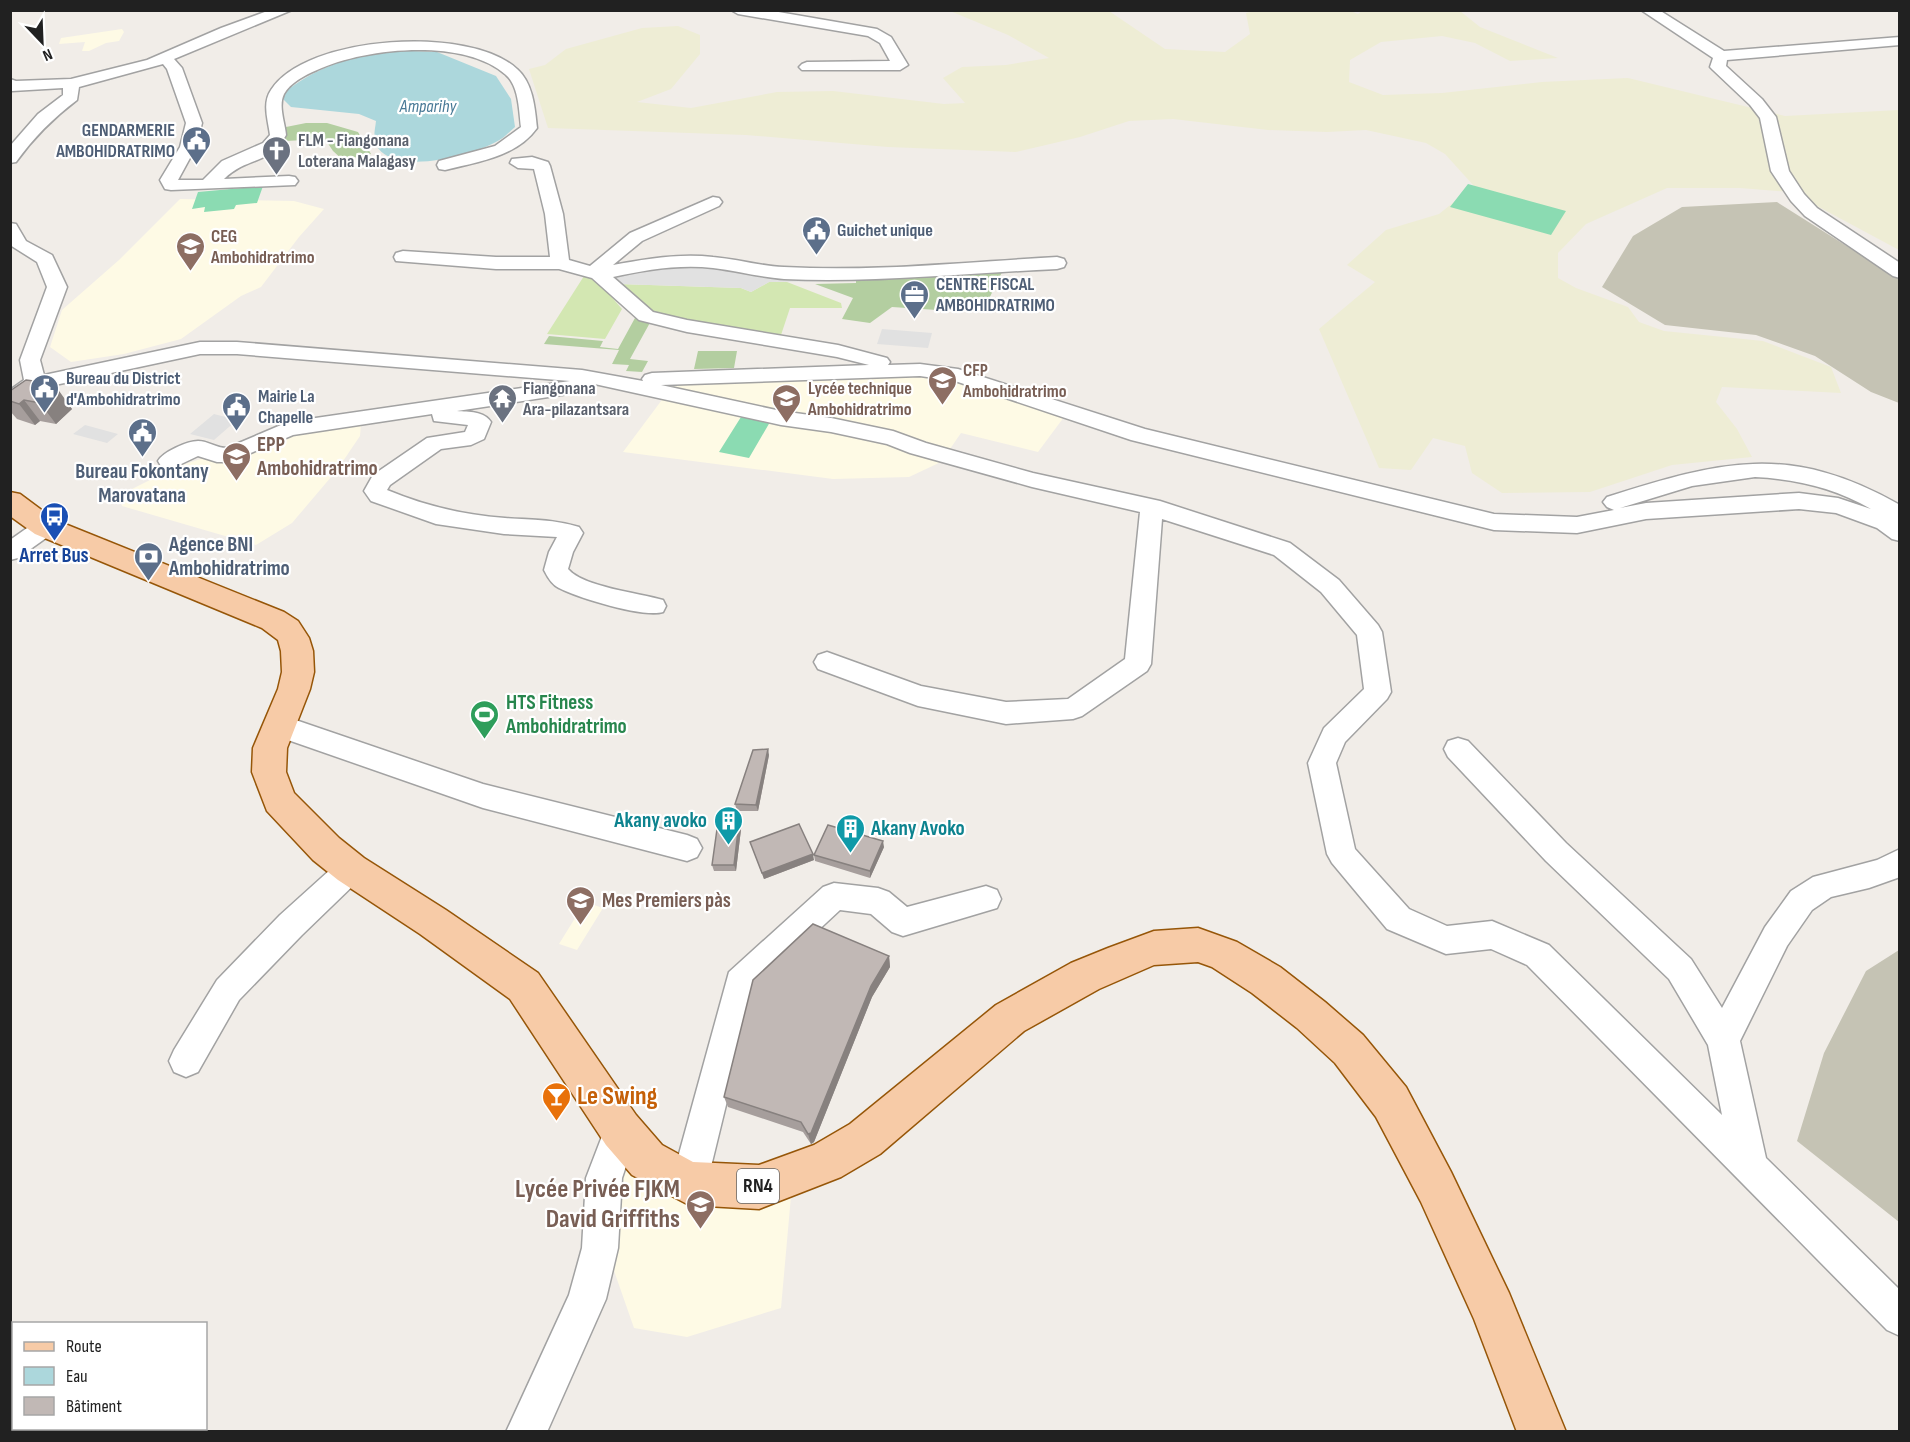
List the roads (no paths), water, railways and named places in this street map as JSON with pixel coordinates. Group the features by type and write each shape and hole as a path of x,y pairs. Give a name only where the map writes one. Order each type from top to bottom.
{"main road":[{"name":"RN4","path":"10,501 45,527 273,620 287,628 297,651 298,672 294,689 270,748 269,772 279,801 326,849 351,869 433,922 524,986 621,1130 647,1160 689,1183 759,1186 826,1162 865,1139 1010,1018 1084,976 1122,960 1154,948 1198,945 1233,959 1266,980 1311,1016 1348,1050 1391,1102 1431,1178 1493,1309 1542,1431"}],"street":[{"path":"10,83 12,86 19,87 43,83 71,84 124,72 166,58 225,31 285,10"},
{"path":"738,10 872,32 886,40 900,65 807,67"},
{"path":"1648,10 1721,56 1899,41"},
{"path":"208,185 228,165 269,147 278,135 273,101 278,90 292,77 325,61 372,48 413,45 484,55 513,73 526,101 529,128 517,141 505,148 445,165"},
{"path":"1721,56 1718,67 1756,102 1768,117 1780,171 1797,197 1810,212 1899,272"},
{"path":"166,58 174,68 194,123 188,147 169,180 171,184 208,185 289,181"},
{"path":"10,158 44,117 70,97 71,84"},
{"path":"518,163 531,162 542,166 554,214 560,263"},
{"path":"596,273 636,237 713,202"},
{"path":"13,241 45,259 57,287 30,360 35,382"},
{"path":"403,257 496,263 560,263 596,273 646,316 687,326 838,351 905,369 958,375 1139,435 1494,522 1542,526 1577,525 1646,511 1799,501 1838,506 1885,522 1899,533"},
{"path":"596,273 648,264 712,262 738,268 783,273 856,273 1057,263"},
{"path":"10,401 35,382 200,348 237,348 582,376 727,404 780,418 831,425 893,438 918,448 1032,480 1152,507 1282,549 1330,586 1369,632 1378,692 1334,736 1322,763 1342,854 1398,919 1446,940 1492,935 1538,955 1899,1317"},
{"path":"169,461 197,448 217,455 230,455 288,429 614,381 905,369"},
{"path":"409,412 473,419 480,422 476,434 471,438 435,443 381,480 375,491 379,496 436,516 504,526 555,528 571,533 561,552 556,570 565,581 608,596 654,606"},
{"path":"1417,503 1519,514 1562,513 1610,503 1702,476 1738,471 1783,469 1828,479 1874,499 1899,515"},
{"path":"827,662 918,696 962,705 1006,713 1073,709 1138,664 1152,507"},
{"path":"10,552 45,527"},
{"path":"278,725 483,796 687,848"},
{"path":"1458,749 1556,852 1680,969 1723,1040 1750,1167"},
{"path":"1723,1040 1787,916 1812,891 1862,875 1888,871 1899,862"},
{"path":"186,1061 228,990 291,925 351,869"},
{"path":"689,1183 740,982 834,896 878,901 903,922 986,899"},
{"path":"526,1431 587,1299 600,1248 604,1178 621,1130"}],"water":[{"name":"Amparihy","path":"389,50 437,52 496,76 511,99 515,127 501,139 474,151 438,160 402,161 388,156 376,145 374,138 376,121 359,114 291,107 280,96 305,78 331,65"}],"place":[{"name":"GENDARMERIE AMBOHIDRATRIMO","path":"196,166"},
{"name":"FLM - Fiangonana Loterana Malagasy","path":"277,176"},
{"name":"Guichet unique","path":"816,256"},
{"name":"CEG Ambohidratrimo","path":"190,272"},
{"name":"CENTRE FISCAL AMBOHIDRATRIMO","path":"915,320"},
{"name":"CFP Ambohidratrimo","path":"942,406"},
{"name":"Bureau du District d'Ambohidratrimo","path":"45,414"},
{"name":"Fiangonana Ara-pilazantsara","path":"502,424"},
{"name":"Lycée technique Ambohidratrimo","path":"787,424"},
{"name":"Mairie La Chapelle","path":"237,432"},
{"name":"Bureau Fokontany Marovatana","path":"142,458"},
{"name":"EPP Ambohidratrimo","path":"236,482"},
{"name":"Arret Bus","path":"54,542"},
{"name":"Agence BNI Ambohidratrimo","path":"148,582"},
{"name":"HTS Fitness Ambohidratrimo","path":"485,740"},
{"name":"Akany avoko","path":"728,846"},
{"name":"Akany Avoko","path":"850,854"},
{"name":"Mes Premiers pàs","path":"581,926"},
{"name":"Le Swing","path":"556,1122"},
{"name":"Lycée Privée FJKM David Griffiths","path":"701,1230"}]}
